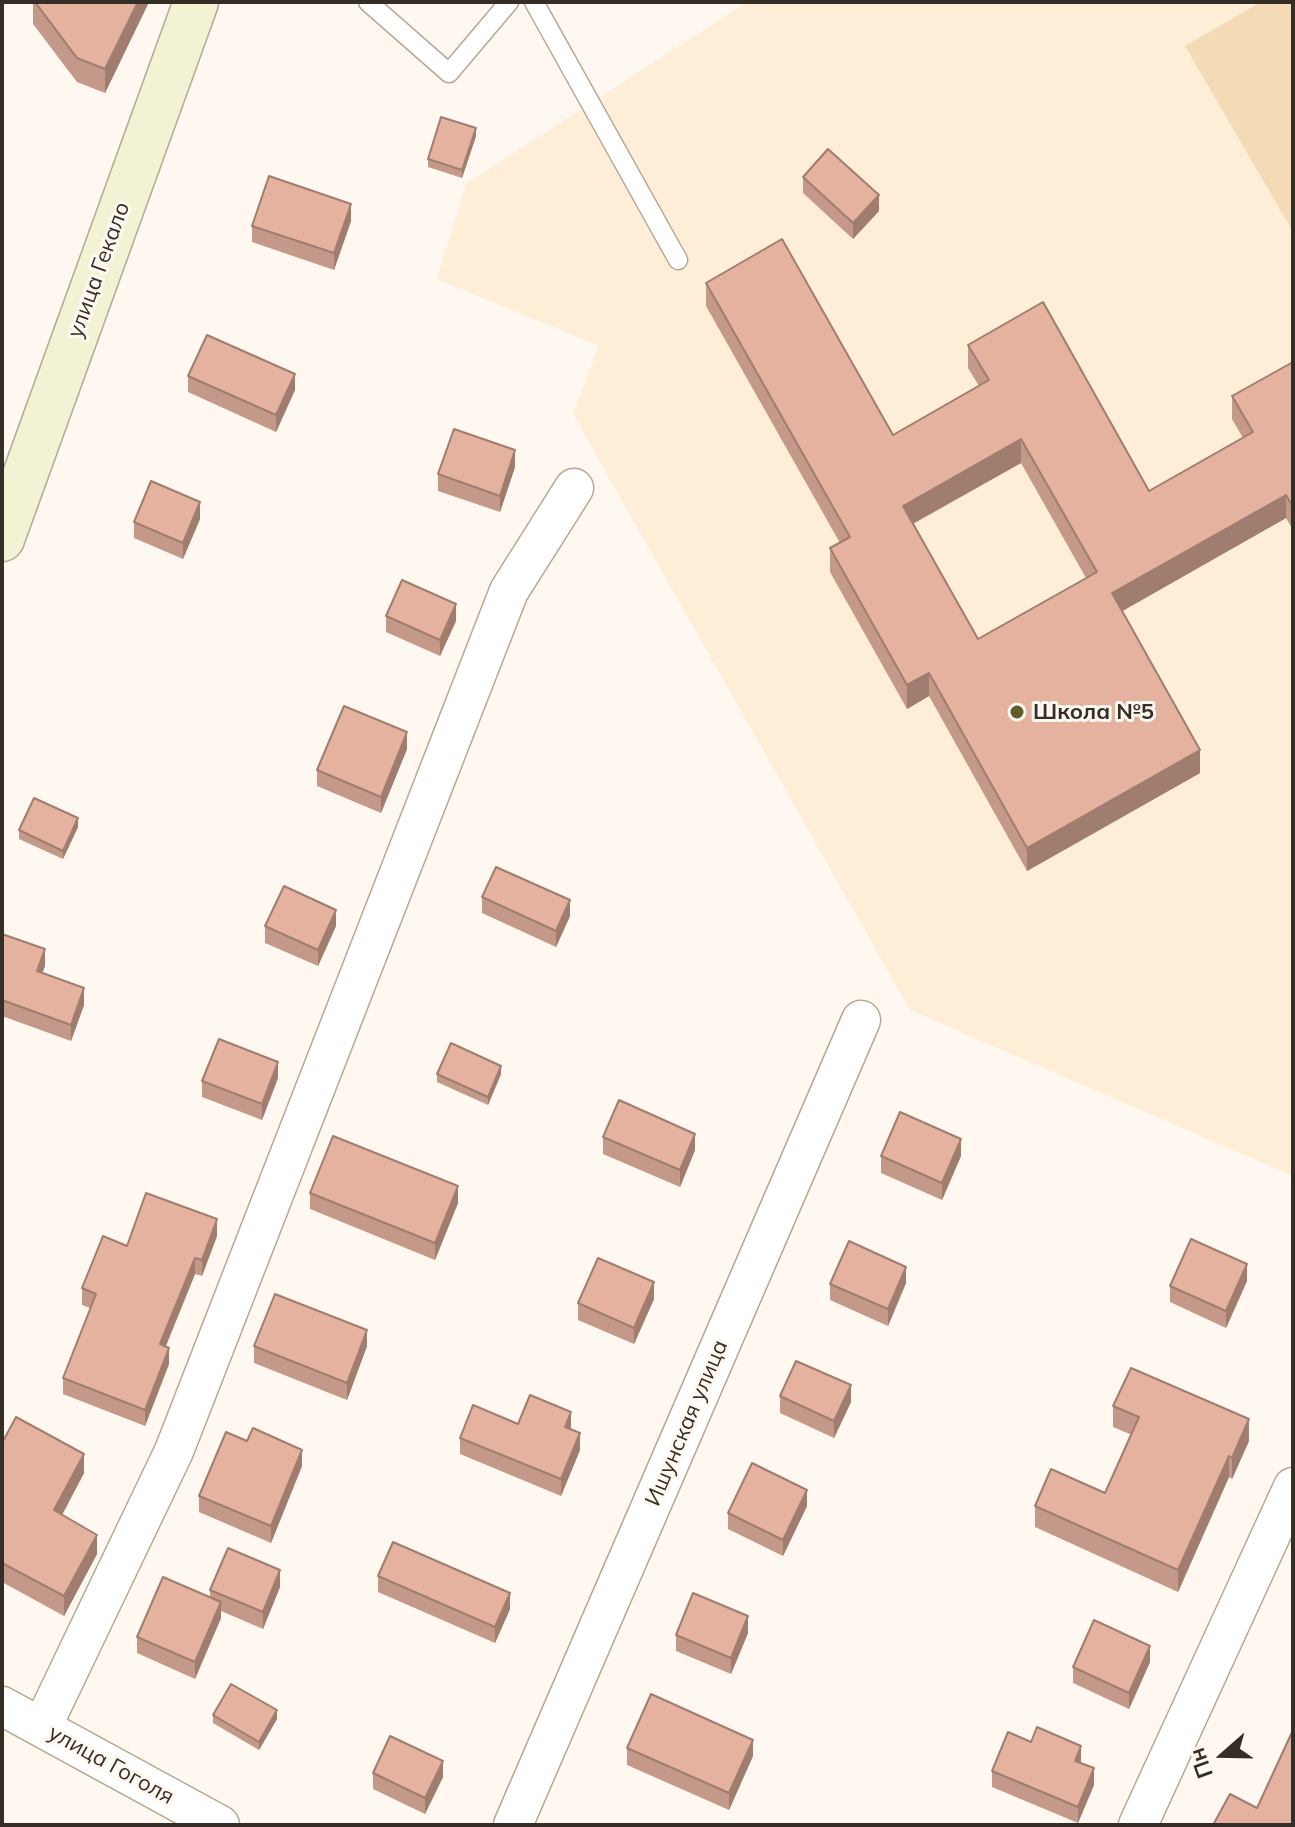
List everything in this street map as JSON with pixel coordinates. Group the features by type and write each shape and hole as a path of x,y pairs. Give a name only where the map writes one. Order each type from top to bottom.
{"main road":[{"name":"улица Гекало","path":"2,539 196,2"}],"street":[{"path":"42,1727 174,1451 509,591 574,488"},
{"name":"Ишунская улица","path":"513,1825 861,1020"},
{"path":"1138,1825 1293,1487"},
{"name":"улица Гоголя","path":"2,1706 220,1825"}],"lane":[{"path":"368,2 449,73 509,2"},
{"path":"534,2 678,260"}],"shaded area":[{"name":"Школа №5","path":"747,2 1293,2 1293,1176 910,1010 573,414 599,346 437,279 466,184"},
{"path":"1261,2 1293,2 1293,232 1185,46"}],"building":[{"path":"35,2 138,2 105,69 77,58"},
{"path":"441,117 476,128 462,170 428,159"},
{"path":"828,149 879,195 853,223 803,177"},
{"path":"269,176 351,204 334,253 252,226"},
{"path":"782,239 893,435 989,380 968,345 1043,302 1149,491 1253,432 1232,396 1293,362 1293,507 1286,495 1112,593 1200,750 1027,848 929,673 907,685 830,548 850,537 706,283","holes":["1021,439 1097,572 978,639 903,506"]},
{"path":"207,335 295,374 276,415 188,376"},
{"path":"454,429 515,450 500,496 438,474"},
{"path":"151,481 200,502 183,543 134,522"},
{"path":"402,580 456,604 440,640 386,616"},
{"path":"344,706 407,732 381,797 317,770"},
{"path":"34,798 78,818 63,851 19,830"},
{"path":"496,867 570,900 556,931 482,897"},
{"path":"284,886 336,910 318,950 265,926"},
{"path":"2,934 45,949 37,971 84,988 71,1025 2,1000"},
{"path":"219,1039 278,1062 262,1104 202,1081"},
{"path":"451,1043 501,1066 488,1097 437,1074"},
{"path":"619,1100 695,1134 680,1170 603,1137"},
{"path":"900,1112 961,1139 942,1183 881,1156"},
{"path":"333,1136 458,1186 435,1243 310,1193"},
{"path":"146,1193 217,1219 202,1260 195,1258 160,1344 169,1348 145,1410 63,1378 96,1294 82,1288 103,1236 127,1246"},
{"path":"1191,1239 1247,1264 1226,1311 1170,1286"},
{"path":"849,1241 906,1267 888,1309 830,1284"},
{"path":"598,1258 654,1282 634,1328 578,1303"},
{"path":"275,1294 367,1330 347,1383 254,1346"},
{"path":"796,1361 851,1385 834,1421 780,1396"},
{"path":"1131,1368 1249,1419 1178,1570 1035,1506 1051,1469 1105,1493 1139,1417 1113,1406"},
{"path":"530,1395 571,1412 565,1427 580,1433 561,1479 460,1438 473,1405 518,1424"},
{"path":"16,1417 84,1454 54,1510 97,1535 64,1596 2,1563 2,1443"},
{"path":"253,1428 302,1450 271,1526 199,1496 226,1432 247,1441"},
{"path":"752,1463 807,1490 783,1540 728,1513"},
{"path":"393,1542 510,1593 495,1627 378,1576"},
{"path":"228,1548 280,1570 263,1612 210,1590"},
{"path":"163,1577 221,1602 195,1662 137,1637"},
{"path":"693,1593 748,1616 731,1658 676,1635"},
{"path":"1094,1620 1150,1646 1129,1693 1073,1667"},
{"path":"231,1684 277,1710 259,1742 213,1715"},
{"path":"651,1694 753,1740 729,1793 627,1748"},
{"path":"1037,1727 1081,1746 1075,1761 1094,1768 1078,1807 992,1771 1008,1732 1031,1742"},
{"path":"1293,1730 1293,1825 1213,1825 1230,1794 1257,1808"},
{"path":"390,1736 443,1761 425,1798 373,1773"}],"place":[{"name":"Школа №5","path":"1017,712"}]}
